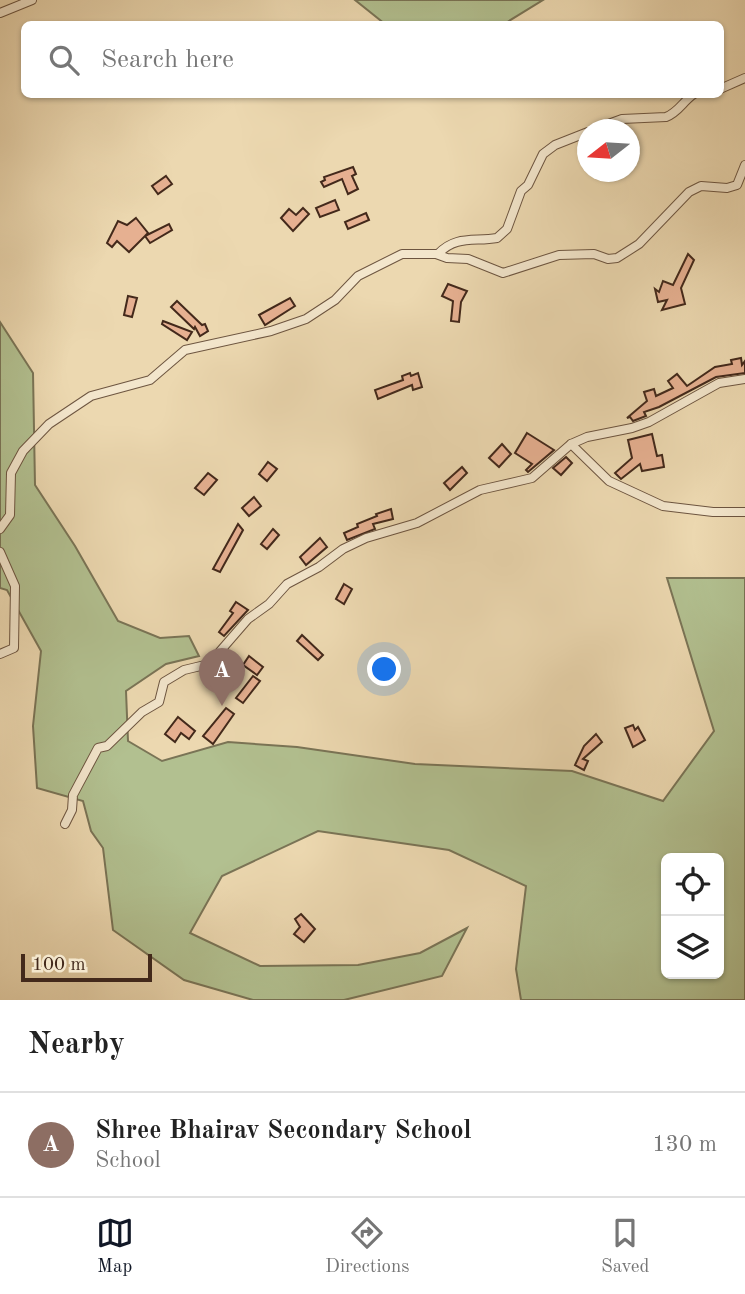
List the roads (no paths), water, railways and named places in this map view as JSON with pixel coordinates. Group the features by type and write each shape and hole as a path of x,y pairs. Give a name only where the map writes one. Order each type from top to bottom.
{"street":[{"path":"0,13 32,0"},
{"path":"724,87 745,78"},
{"path":"622,119 666,117 673,114 687,98"},
{"path":"436,254 445,246 464,240 489,239 502,235 507,229 521,191 528,185 543,154 555,145 577,136"},
{"path":"0,529 10,515 11,473 23,452 49,424 91,396 150,380 185,350 271,331 306,319 335,300 358,276 402,254 436,254 447,258 468,259 503,273 559,255 594,254 617,258 639,244 689,192 701,186 727,188 737,185 745,165"},
{"path":"65,824 72,810 73,794 98,748 107,746 142,712 159,702 164,682 184,670 209,664 248,619 269,604 287,584 366,538 417,523 480,490 533,478 571,444 587,437 649,422 719,383 745,379"},
{"path":"571,444 609,481 663,506 745,513"},
{"path":"0,552 15,586 15,597 14,648 0,654"}],"place":[{"name":"Shree Bhairav Secondary School","path":"222,706"}]}
